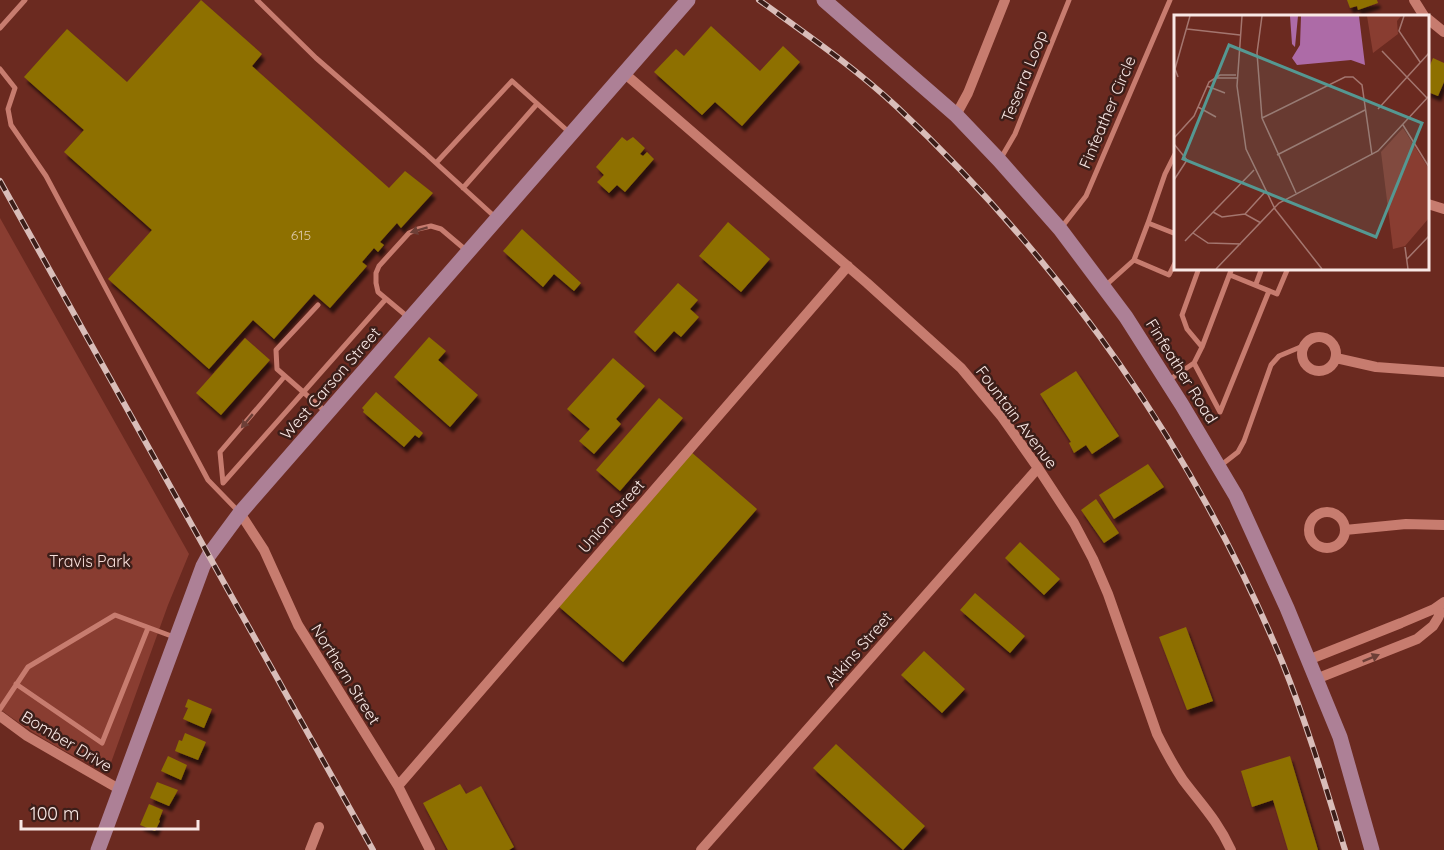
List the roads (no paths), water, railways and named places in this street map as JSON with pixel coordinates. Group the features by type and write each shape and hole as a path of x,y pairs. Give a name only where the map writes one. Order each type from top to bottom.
{"street":[{"name":"West Carson Street","path":"98,850 176,637 209,555 240,513 688,0"},
{"path":"956,115 968,93 1005,0"},
{"path":"1414,0 1423,15"},
{"name":"Finfeather Road","path":"828,1 956,115 999,160 1060,229 1126,317 1236,496 1287,608 1340,737 1372,850"},
{"path":"1429,21 1444,32"},
{"name":"Fountain Avenue","path":"624,73 848,266 961,368 1002,417 1074,523 1108,594 1157,734 1183,780 1216,821 1231,850"},
{"path":"1429,204 1444,209"},
{"name":"Union Street","path":"398,786 848,266"},
{"path":"1317,336 1328,338 1335,347 1336,358 1330,368 1324,371 1312,370 1303,362 1303,346 1317,336"},
{"path":"1336,358 1376,367 1444,372"},
{"name":"Atkins Street","path":"701,850 1038,468"},
{"name":"Northern Street","path":"240,513 264,550 298,625 398,786 430,850"},
{"path":"1345,530 1406,524 1444,525"},
{"path":"1308,660 1401,623 1444,603"},
{"path":"1316,680 1417,639 1433,626 1444,603"},
{"name":"Bomber Drive","path":"0,716 27,736 119,789"},
{"path":"310,850 319,827"}],"lane":[{"path":"0,28 25,0"},
{"path":"257,0 316,58 497,219"},
{"name":"Teserra Loop","path":"999,160 1015,135 1069,0"},
{"name":"Finfeather Circle","path":"1060,229 1086,196 1170,0"},
{"path":"0,69 15,88 8,109 11,125 46,176 203,470 216,490 240,513"},
{"path":"436,163 512,81 571,134"},
{"path":"463,188 537,104"},
{"path":"1104,287 1134,260 1165,174 1174,156"},
{"path":"1148,223 1174,233"},
{"path":"410,319 378,292 376,273 379,266 409,232 418,228 431,226 441,229 468,252"},
{"path":"1134,260 1169,275 1174,265"},
{"path":"1198,270 1182,315 1187,329 1202,347"},
{"path":"1167,381 1194,363 1231,270"},
{"path":"1256,284 1261,270"},
{"path":"1230,275 1277,294 1287,270"},
{"path":"1194,363 1220,412 1269,291"},
{"path":"216,490 385,300"},
{"path":"318,306 276,350 276,369 328,413"},
{"path":"1219,467 1238,452 1244,441 1271,364 1279,356 1303,346"},
{"path":"223,483 220,452 285,376"},
{"path":"0,709 28,667 115,615 176,637"},
{"path":"16,684 102,743 148,628"}],"railway":[{"path":"759,0 864,78 958,167 1016,230 1070,296 1120,365 1167,436 1248,586 1292,687 1345,850"},
{"path":"0,181 373,850"}],"park label":[{"name":"Travis Park","path":"90,561"}]}
